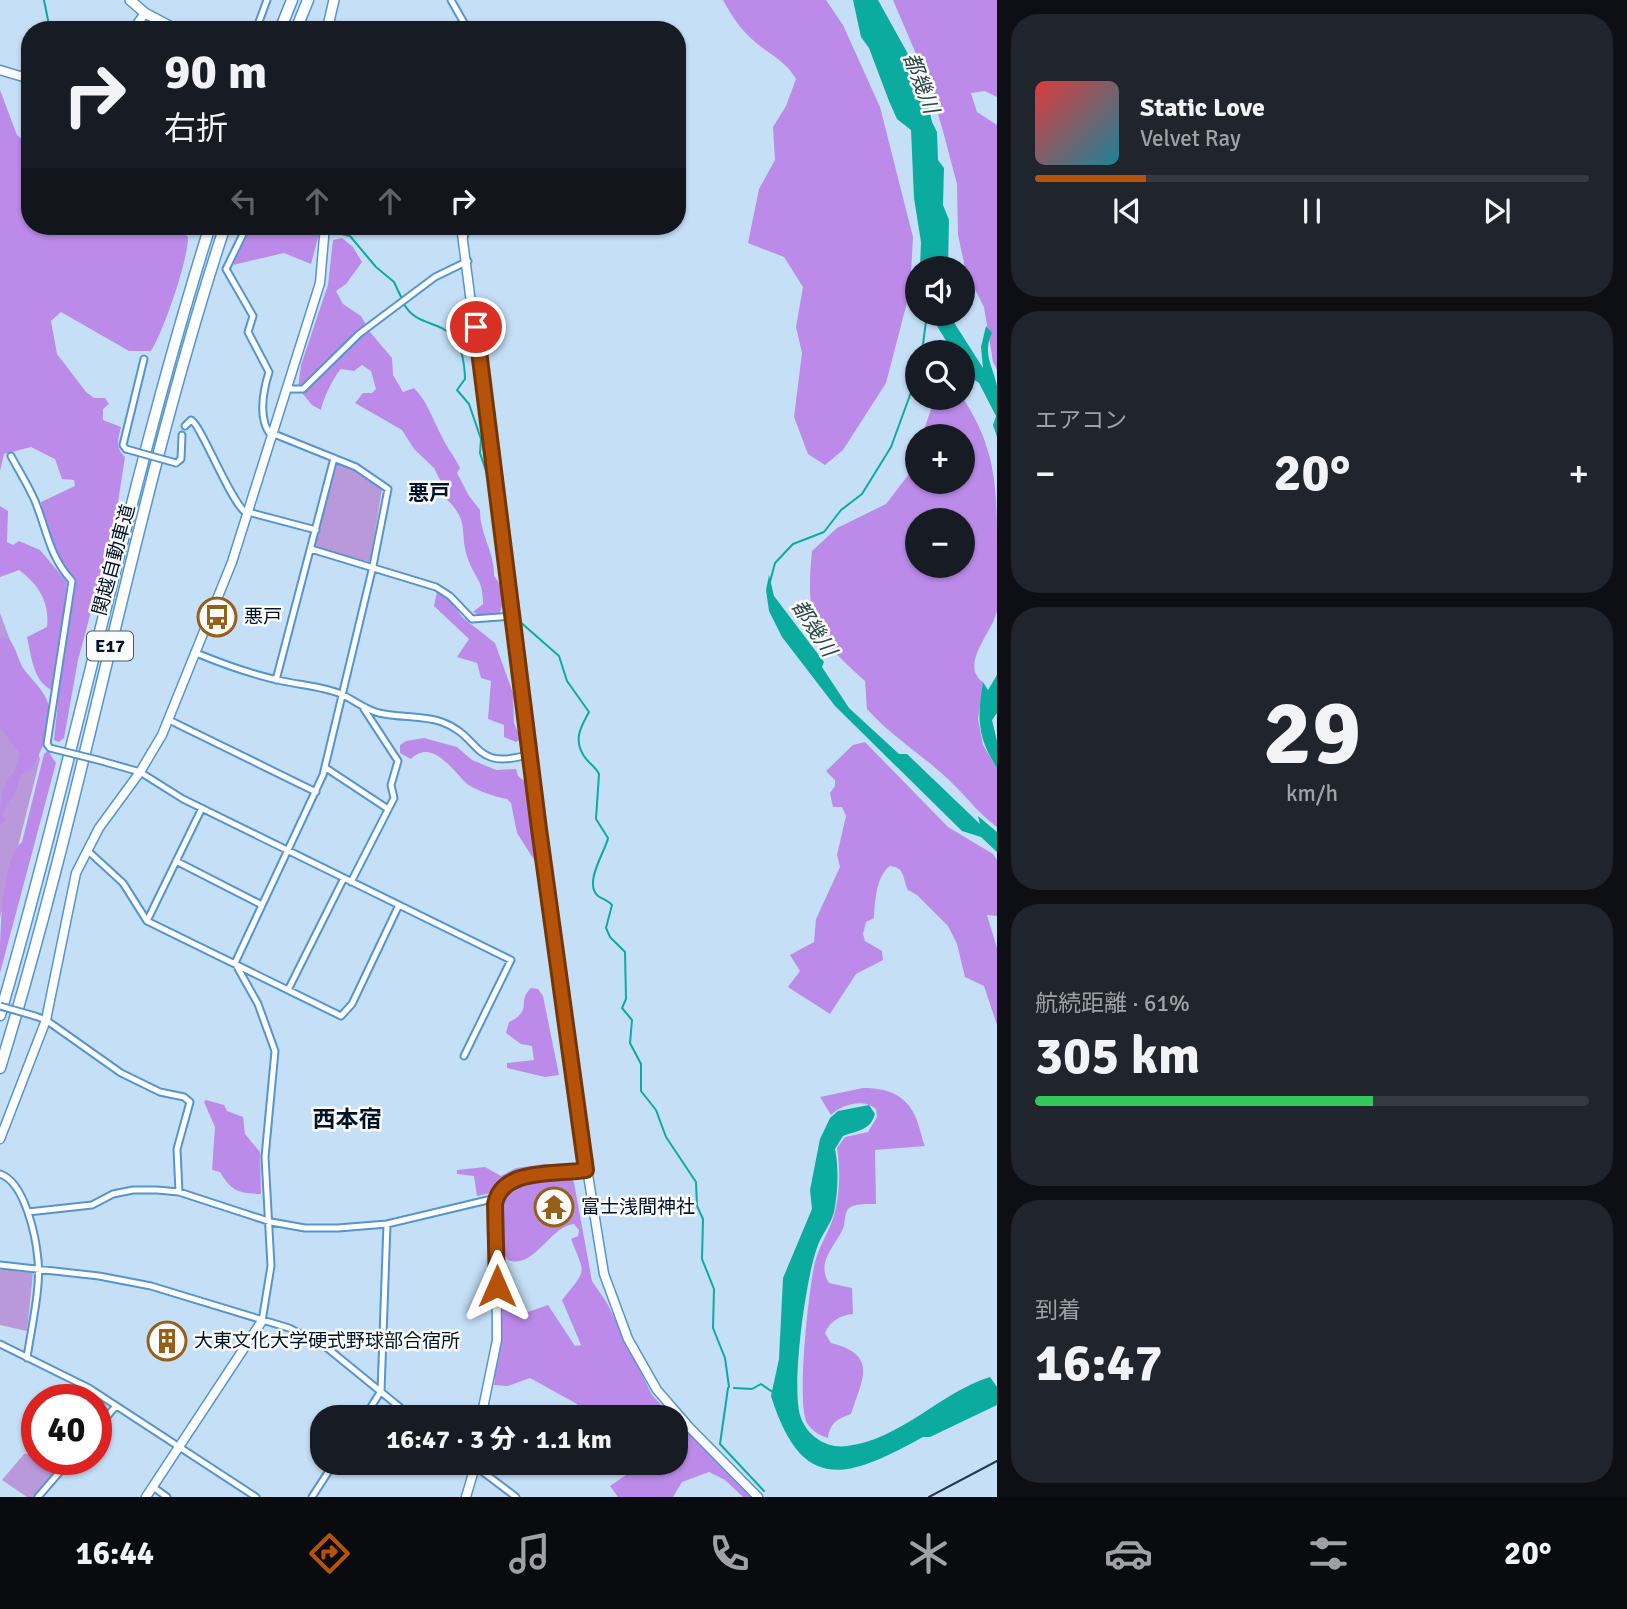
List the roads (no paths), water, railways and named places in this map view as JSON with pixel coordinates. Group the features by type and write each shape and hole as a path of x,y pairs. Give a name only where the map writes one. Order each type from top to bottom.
{"highway":[{"path":"284,21 292,0"},
{"path":"300,21 308,0"},
{"name":"関越自動車道","path":"0,1015 53,823 142,458 207,235"},
{"name":"関越自動車道","path":"0,1068 46,909 168,418 222,235"}],"main road":[{"path":"130,0 160,21"},
{"path":"329,21 334,0"}],"street":[{"path":"259,21 267,0"},
{"path":"451,0 463,21"},
{"path":"139,21 145,13"},
{"path":"0,70 21,76"},
{"path":"234,963 326,768 388,489 356,467 273,435 264,422 263,397 269,372 248,332 253,316 226,269 243,235"},
{"path":"0,1139 46,1020 71,891 87,849 140,772 169,720 247,513 320,282 324,235"},
{"path":"463,235 586,1170 604,1274 618,1317 638,1360 672,1409 758,1497"},
{"path":"288,389 303,389 359,334 435,277 468,261"},
{"path":"144,359 123,445 126,449 176,463 181,459 182,435"},
{"path":"185,426 191,420 199,425 213,462 239,507 247,513 316,530"},
{"path":"10,456 36,503 58,566 72,581 47,744 50,748 140,772 202,808 511,960 464,1056"},
{"path":"276,680 334,458"},
{"path":"311,549 373,566 445,591 472,619 512,616"},
{"path":"196,653 276,680 343,695 364,708 405,717 433,719 461,731 480,754 496,759 510,760 530,754"},
{"path":"351,882 394,798 391,785 398,757 377,732 364,708"},
{"path":"169,720 316,792"},
{"path":"326,768 387,809"},
{"path":"147,920 202,808"},
{"path":"87,849 123,883 147,920 341,1016 345,1015 399,905"},
{"path":"176,861 260,904"},
{"path":"288,990 344,878"},
{"path":"146,1497 262,1321 271,1266 271,1222 265,1157 275,1051 258,1004 234,963"},
{"path":"0,1006 46,1020 121,1073 160,1092 190,1102 177,1149 179,1192"},
{"path":"484,1405 497,1340 496,1198 505,1186 516,1179 586,1170"},
{"path":"0,1174 7,1176 28,1212 37,1269 27,1357"},
{"path":"28,1212 92,1205 113,1194 134,1190 179,1192 271,1222 305,1228 387,1224 496,1198"},
{"path":"372,1405 381,1391 387,1224"},
{"path":"0,1265 111,1277 151,1286 312,1337 398,1405"},
{"path":"0,1344 81,1384"},
{"path":"112,1403 256,1497"},
{"path":"112,1411 116,1406"},
{"path":"38,1497 57,1475"},
{"path":"312,1497 326,1475"},
{"path":"466,1497 471,1475"},
{"path":"488,1475 516,1497"},
{"path":"153,1487 167,1497"}],"water":[{"path":"853,0 878,0 923,81 932,122 937,132 938,160 944,168 943,205 949,220 948,256 920,256 914,198 911,130 897,119 869,48 861,37"},
{"path":"937,326 956,326 965,340 946,340"},
{"path":"986,326 992,333 988,354 997,386 997,437 993,425 996,416 975,380 975,355 983,368 981,347"},
{"path":"769,575 774,596 824,662 822,667 849,708 899,754 907,754 980,824 978,816 997,832 997,852 981,837 962,831 835,706 782,637 769,611 766,590"},
{"path":"997,675 997,713 992,720 997,741 997,768 982,737 980,706 983,682 988,690"},
{"path":"869,1105 875,1114 870,1124 843,1136 835,1149 838,1180 834,1212 813,1260 804,1306 797,1383 801,1418 808,1431 820,1440 833,1446 847,1446 885,1435 971,1384 990,1377 997,1387 997,1405 872,1462 850,1469 830,1469 813,1464 797,1450 783,1428 771,1396 779,1359 783,1278 812,1209 810,1190 820,1139 830,1118 838,1111"}],"waterway":[{"path":"44,0 48,21"},
{"path":"346,235 350,236 376,267 394,282 402,299"},
{"path":"404,304 411,314 449,333 457,342 463,357 465,379 457,390 469,404 481,439 480,453 490,483 505,608"},
{"name":"都幾川","path":"924,340 925,326"},
{"name":"都幾川","path":"770,582 775,563 793,544 824,532 841,510 862,494 891,447 905,409"},
{"path":"518,620 559,656 567,681 589,712 579,733 579,744 599,774 596,819 608,838 594,875 594,890 612,905 606,928 610,937 625,952 626,999 622,1008 632,1020 630,1043 641,1064 641,1091 656,1110 666,1137 696,1182 697,1206 703,1219 702,1259 714,1289 713,1328 725,1358 729,1387"},
{"path":"734,1388 752,1389 761,1384 774,1393"},
{"path":"728,1388 720,1444 764,1491"}],"railway":[{"path":"929,1497 997,1461"}],"place":[{"name":"悪戸","path":"217,617"},
{"name":"富士浅間神社","path":"554,1207"},
{"name":"大東文化大学硬式野球部合宿所","path":"167,1341"}],"district":[{"name":"悪戸","path":"429,493"},
{"name":"西本宿","path":"347,1119"}]}
